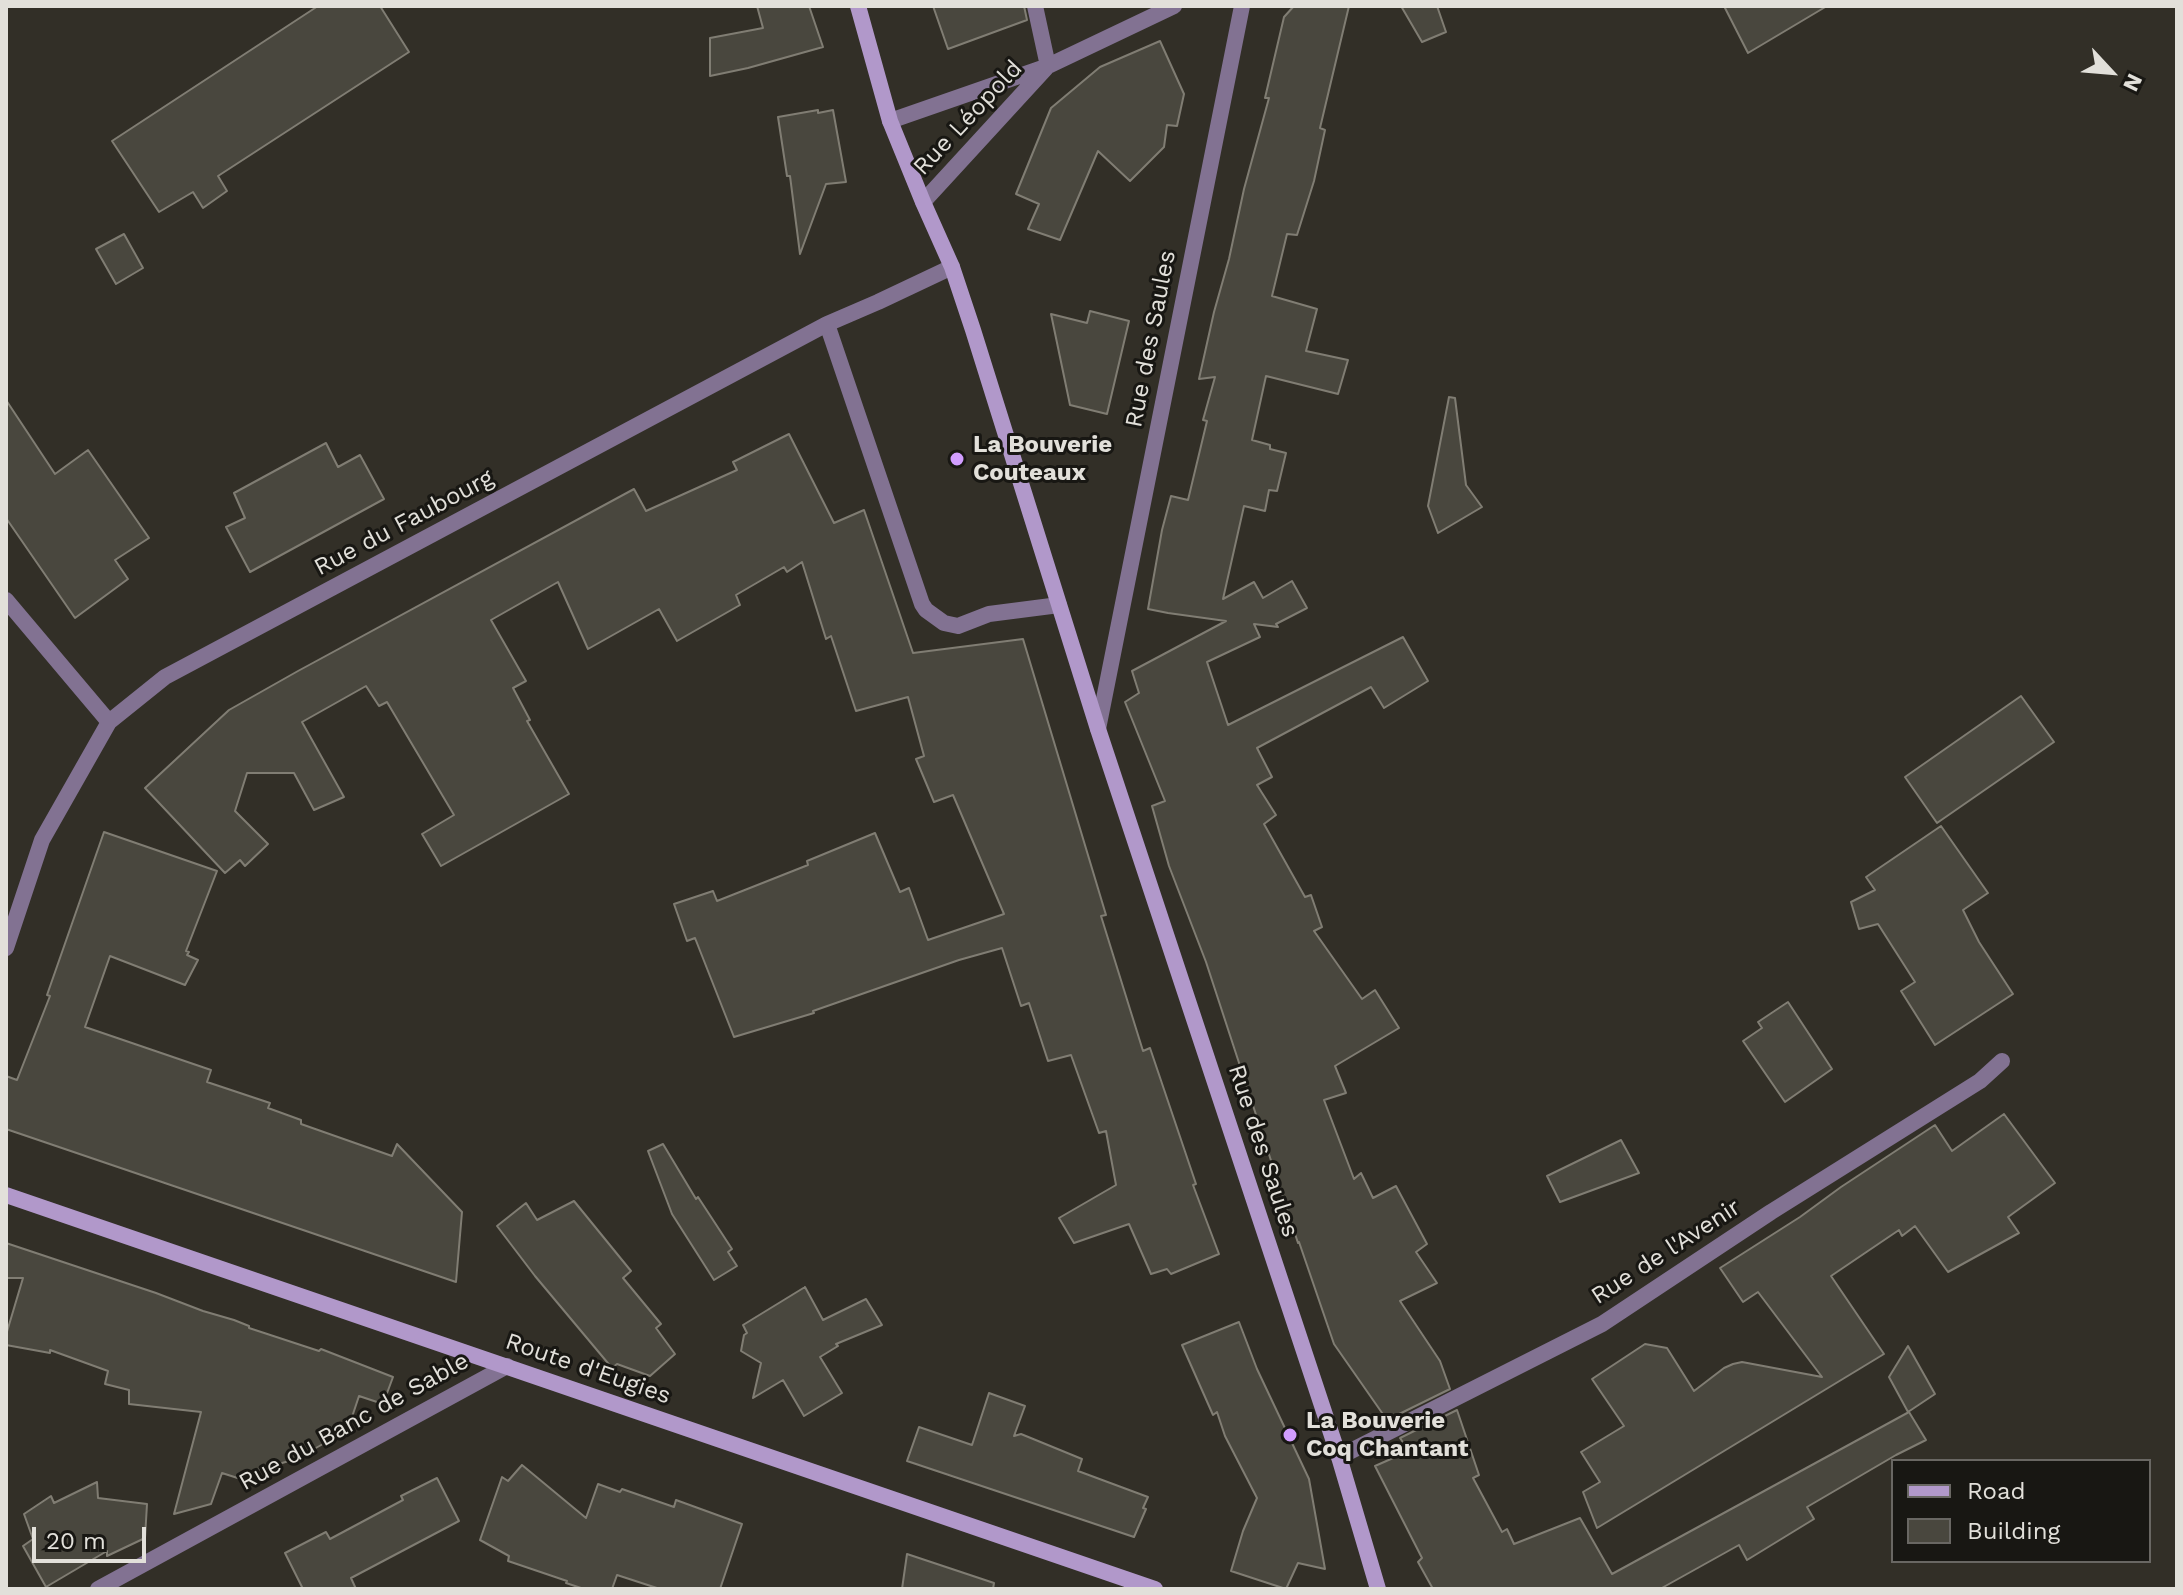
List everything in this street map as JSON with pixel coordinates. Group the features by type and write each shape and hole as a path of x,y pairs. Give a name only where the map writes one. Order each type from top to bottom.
{"street":[{"name":"Rue des Saules","path":"858,6 890,121 952,267 973,330 1098,729 1339,1457 1378,1589"},
{"path":"1035,6 1048,66"},
{"name":"Rue Léopold","path":"890,121 1048,66 1174,6"},
{"name":"Rue des Saules","path":"1098,729 1242,6"},
{"name":"Rue Léopold","path":"923,202 1048,66"},
{"name":"Rue du Faubourg","path":"6,948 42,840 109,722 165,677 827,324 952,267"},
{"path":"827,324 926,610 944,623 958,626 989,614 1059,605"},
{"path":"6,600 109,722"},
{"name":"Rue de l'Avenir","path":"1339,1457 1602,1324 1771,1212 1980,1081 2002,1061"},
{"name":"Route d'Eugies","path":"6,1195 1155,1589"},
{"name":"Rue du Banc de Sable","path":"98,1589 507,1366"}],"building":[{"path":"318,6 380,6 409,52 218,176 227,191 203,208 193,192 159,212 112,141"},
{"path":"757,6 809,6 823,47 710,76 710,38 763,28"},
{"path":"933,6 1024,6 1027,20 948,49"},
{"path":"1294,6 1349,6 1320,128 1325,130 1314,181 1297,235 1287,234 1272,296 1317,309 1306,351 1348,360 1338,394 1266,376 1252,440 1286,453 1277,491 1269,490 1265,511 1244,506 1223,599 1254,582 1263,598 1292,581 1307,608 1276,624 1278,627 1254,624 1260,637 1207,662 1228,725 1403,637 1428,681 1384,708 1371,687 1257,748 1272,777 1257,785 1276,815 1264,824 1305,897 1311,895 1322,927 1314,931 1362,999 1375,990 1399,1028 1335,1066 1346,1093 1324,1100 1354,1179 1361,1173 1373,1198 1396,1186 1427,1244 1416,1252 1437,1283 1400,1301 1440,1361 1450,1389 1387,1420 1334,1344 1206,962 1169,866 1152,806 1165,801 1125,702 1139,693 1132,671 1226,621 1148,609 1171,496 1188,500 1207,421 1203,420 1215,377 1199,379 1269,98 1265,98 1284,17"},
{"path":"1401,6 1437,6 1446,32 1422,42"},
{"path":"1724,6 1827,6 1748,53"},
{"path":"1160,41 1184,94 1177,126 1167,125 1164,147 1130,181 1098,151 1060,240 1028,229 1039,204 1016,194 1051,108 1100,67"},
{"path":"818,110 818,113 833,110 846,182 826,184 800,254 790,176 787,176 778,117"},
{"path":"124,234 143,268 116,284 96,249"},
{"path":"1090,311 1129,321 1107,414 1070,405 1051,314 1087,323"},
{"path":"1449,397 1455,398 1466,485 1482,507 1438,533 1428,506"},
{"path":"6,400 55,474 88,450 149,538 115,560 128,579 75,618 6,518"},
{"path":"789,434 834,523 864,510 913,653 1023,639 1106,915 1101,916 1143,1051 1150,1048 1196,1184 1193,1185 1219,1254 1171,1274 1167,1269 1151,1274 1129,1224 1074,1243 1059,1218 1116,1185 1106,1131 1099,1133 1071,1055 1048,1061 1029,1003 1021,1006 1002,948 959,960 814,1013 734,1037 695,938 687,941 674,904 713,891 717,901 808,865 807,861 875,833 900,892 909,888 928,940 1004,914 953,795 934,802 916,759 924,756 908,697 856,711 831,636 826,639 802,562 787,572 784,567 736,595 740,605 677,641 659,609 588,649 558,582 491,620 526,681 513,688 530,720 527,721 569,794 441,866 422,834 454,815 387,702 379,706 366,686 302,722 344,797 314,810 294,773 247,773 235,811 268,844 245,866 240,860 225,873 145,788 229,710 298,671 634,489 646,511 737,470 733,462"},
{"path":"326,443 338,467 360,455 384,499 250,572 226,527 245,518 234,493"},
{"path":"2021,696 2054,742 1937,823 1905,777"},
{"path":"1941,826 1988,893 1963,910 1979,942 2013,994 1935,1045 1901,991 1915,982 1878,924 1859,929 1851,902 1875,890 1866,877"},
{"path":"104,832 217,871 186,951 189,952 187,955 198,960 185,985 110,956 85,1027 211,1070 207,1082 270,1103 268,1108 301,1120 301,1124 392,1156 397,1144 462,1212 456,1282 6,1129 6,1076 17,1080 50,996 47,995"},
{"path":"1788,1002 1832,1069 1785,1102 1743,1041 1762,1028 1758,1022"},
{"path":"2004,1114 2055,1183 2008,1217 2019,1233 1948,1272 1915,1226 1902,1236 1899,1230 1831,1276 1884,1354 1597,1528 1583,1492 1600,1482 1581,1452 1624,1426 1592,1379 1645,1344 1667,1348 1694,1391 1724,1368 1742,1362 1822,1377 1758,1292 1743,1302 1720,1268 1935,1125 1952,1151"},
{"path":"1621,1140 1639,1173 1560,1202 1547,1176"},
{"path":"663,1144 696,1199 698,1197 732,1249 728,1252 737,1266 714,1280 672,1214 648,1151"},
{"path":"574,1201 631,1271 623,1278 661,1324 656,1328 675,1354 650,1376 617,1364 612,1368 497,1226 526,1203 537,1220"},
{"path":"6,1243 234,1320 249,1328 319,1351 321,1349 393,1377 383,1404 359,1396 346,1435 296,1459 254,1471 250,1482 222,1473 211,1504 174,1514 201,1412 129,1404 129,1390 105,1384 108,1371 50,1350 50,1353 6,1345 6,1335 23,1278 6,1278"},
{"path":"805,1287 823,1320 866,1299 882,1325 836,1344 838,1346 820,1357 842,1393 804,1416 783,1380 753,1398 761,1363 741,1351 747,1333 743,1325"},
{"path":"1239,1322 1257,1369 1309,1479 1325,1569 1298,1563 1286,1589 1231,1571 1257,1498 1225,1436 1217,1412 1213,1415 1182,1345"},
{"path":"1908,1346 1935,1394 1908,1412 1889,1377"},
{"path":"989,1393 1025,1406 1014,1436 1021,1434 1082,1459 1078,1471 1148,1497 1134,1537 907,1461 919,1427 972,1445"},
{"path":"1457,1410 1479,1475 1473,1478 1502,1532 1507,1529 1514,1544 1580,1518 1612,1574 1909,1412 1926,1440 1807,1507 1814,1519 1747,1560 1739,1545 1660,1589 1433,1589 1418,1562 1422,1558 1375,1466 1409,1451 1400,1438"},
{"path":"522,1465 586,1518 598,1484 674,1507 676,1500 742,1524 720,1589 660,1589 617,1575 612,1589 584,1589 508,1561 509,1556 480,1540 502,1477 508,1481"},
{"path":"437,1478 459,1521 351,1578 356,1589 303,1589 285,1553 326,1532 330,1539"},
{"path":"97,1482 98,1498 147,1504 145,1538 107,1556 107,1551 46,1587 23,1546 33,1539 24,1514 51,1496 54,1503"},
{"path":"907,1554 994,1583 993,1589 902,1589"}],"place":[{"name":"La Bouverie Couteaux","path":"957,459"},
{"name":"La Bouverie Coq Chantant","path":"1290,1435"}]}
